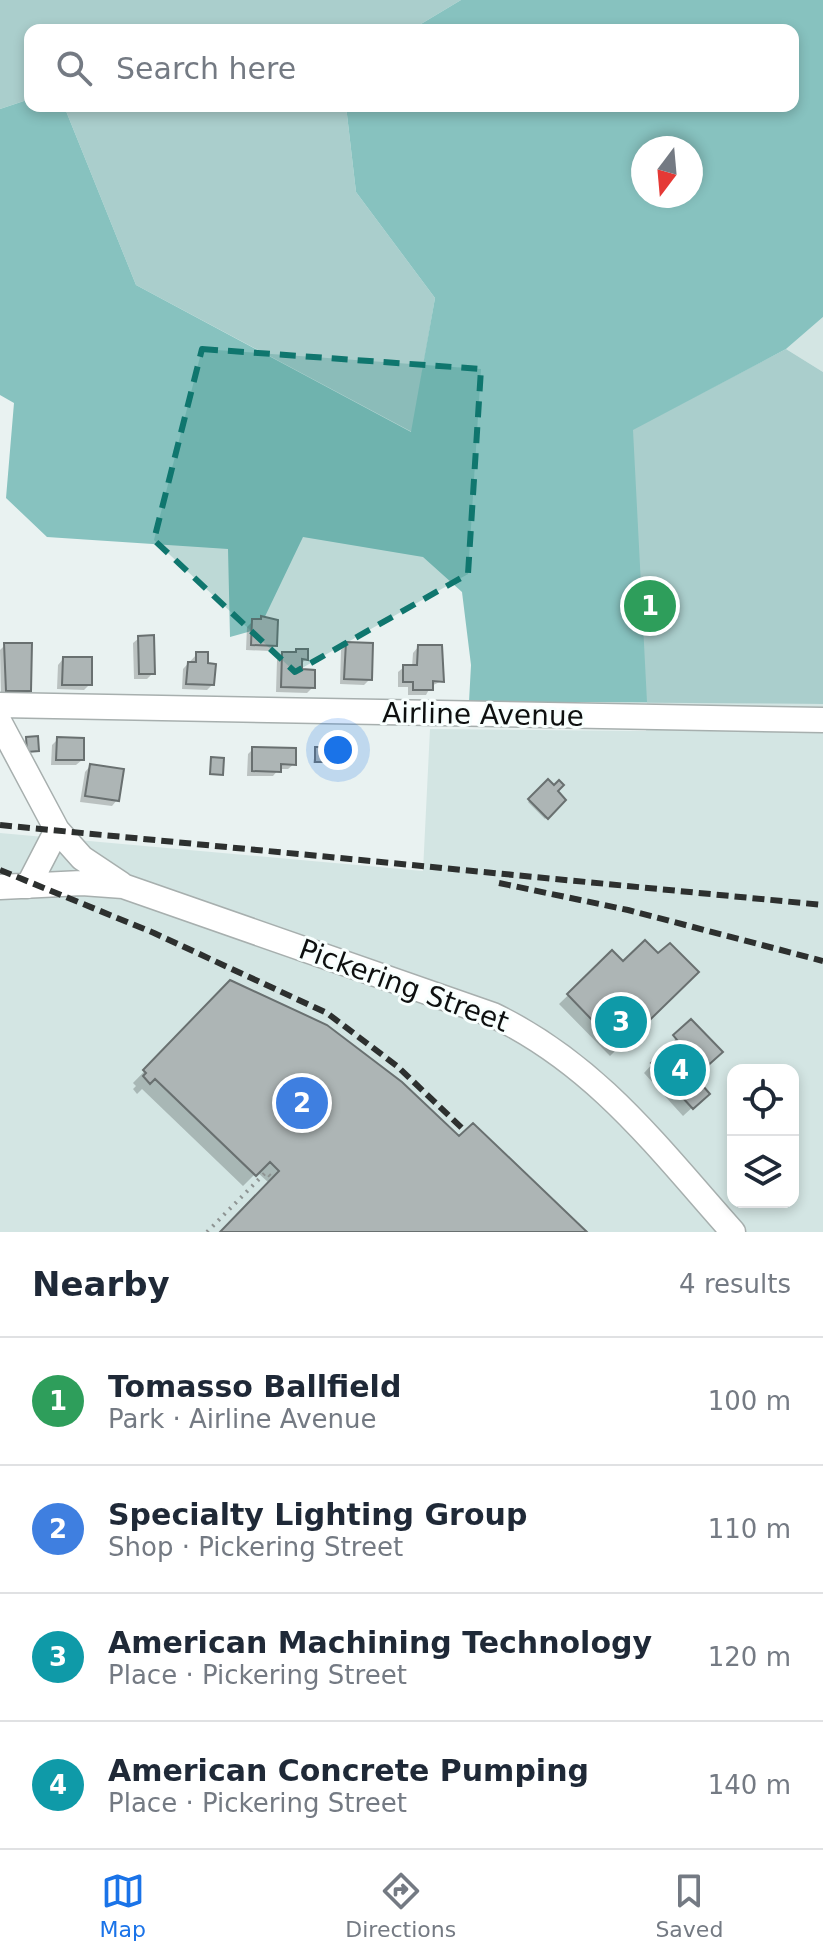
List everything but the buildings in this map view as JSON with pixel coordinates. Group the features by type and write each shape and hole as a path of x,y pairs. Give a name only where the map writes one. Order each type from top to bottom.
{"street":[{"name":"Airline Avenue","path":"0,705 823,720"},
{"path":"0,723 57,830 82,858 123,886"},
{"path":"28,886 57,830"},
{"name":"Pickering Street","path":"0,887 82,883 123,886 449,999 533,1034 577,1065 625,1111 733,1232"}],"path":[{"path":"207,1232 266,1172 272,1178"}],"highlighted area":[{"path":"202,349 481,369 468,574 295,672 154,540"}],"shaded area":[{"path":"0,0 461,0 421,24 24,24 24,101 0,109"},
{"path":"461,0 823,0 823,317 786,349 633,430 647,702 469,702 471,665 462,592 423,557 303,537 259,629 230,637 228,549 47,537 6,498 14,403 0,395 0,109 24,101 24,112 66,112 136,285 411,432 435,298 356,192 347,112 799,112 799,24 421,24"},
{"path":"66,112 347,112 356,192 435,298 412,432 136,285"},
{"path":"823,317 823,372 786,349"},
{"path":"786,349 823,372 823,704 543,702 633,429"},
{"path":"647,702 823,704 823,1232 0,1232 0,833 423,871 430,729 646,731"}],"railway":[{"path":"0,825 823,905"},
{"path":"0,870 154,933 327,1013 397,1066 465,1131"},
{"path":"499,883 628,910 823,961"}],"place":[{"name":"Tomasso Ballfield","path":"650,606"},
{"name":"American Machining Technology","path":"621,1022"},
{"name":"American Concrete Pumping","path":"680,1070"},
{"name":"Specialty Lighting Group","path":"302,1103"}]}
